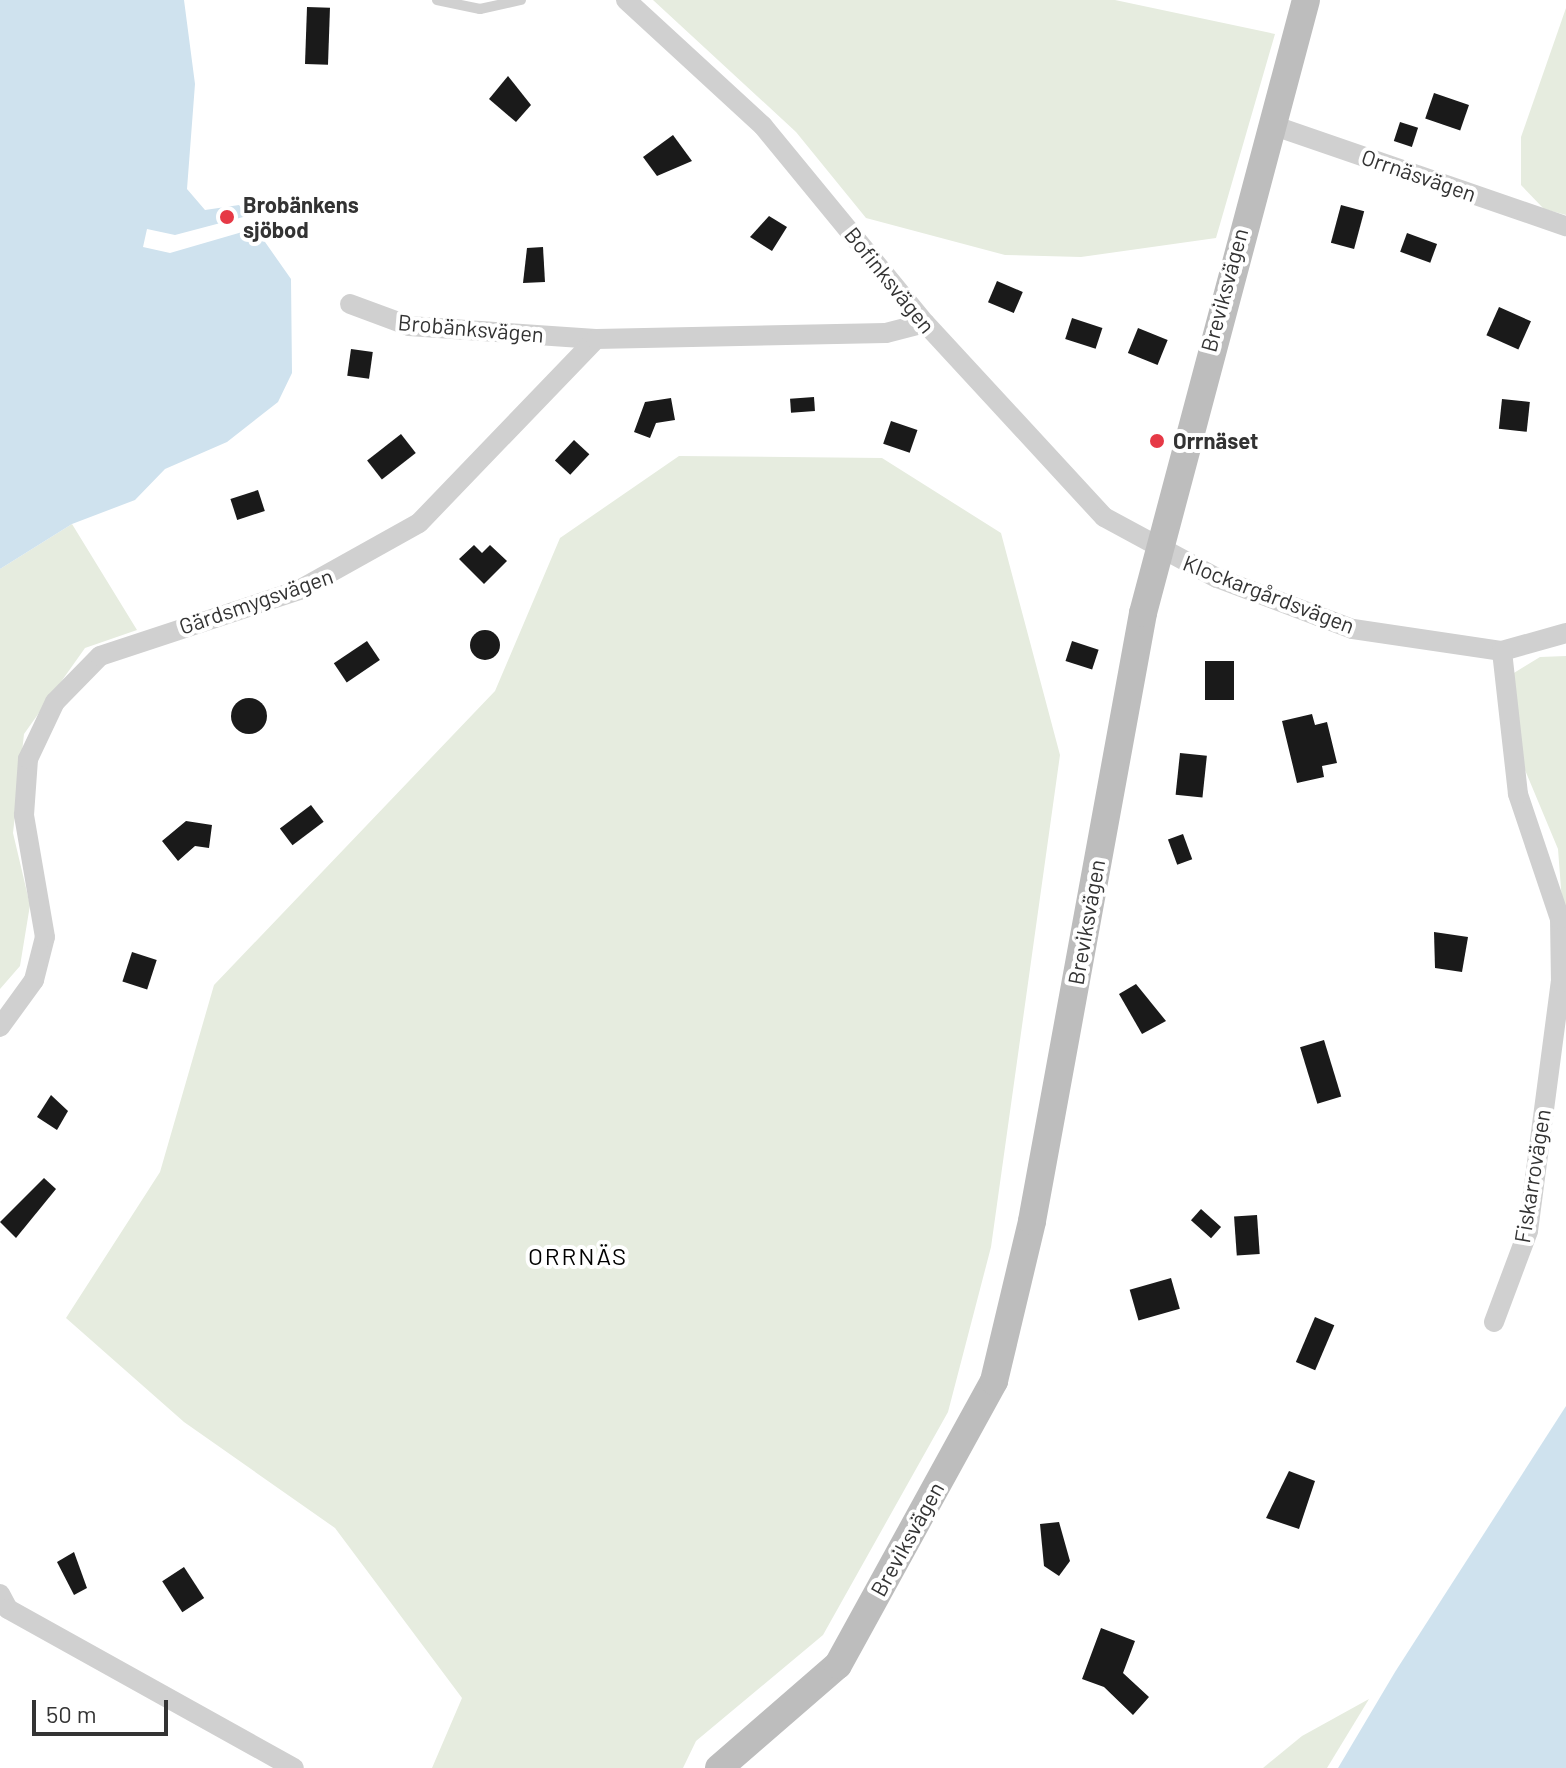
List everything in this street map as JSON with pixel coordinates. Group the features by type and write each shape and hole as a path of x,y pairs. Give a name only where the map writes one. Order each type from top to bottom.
{"main road":[{"name":"Breviksvägen","path":"719,1768 838,1665 994,1381 1032,1221 1143,613 1306,0"}],"street":[{"name":"Bofinksvägen","path":"626,0 763,126 925,323 1059,477 1104,517 1161,551"},
{"name":"Orrnäsvägen","path":"1272,125 1566,226"},
{"name":"Brobänksvägen","path":"350,304 409,326 596,339"},
{"path":"596,339 886,333 925,323"},
{"name":"Gärdsmygsvägen","path":"0,1027 41,960 44,916 24,788 37,732 55,702 100,656 299,590 419,523 596,339"},
{"name":"Klockargårdsvägen","path":"1161,551 1353,629 1502,651 1566,633"},
{"name":"Fiskarrovägen","path":"1494,1322 1528,1231 1561,982 1560,919 1518,794 1502,651"},
{"path":"0,1594 8,1609 294,1768"}],"lane":[{"path":"437,0 480,9 521,0"}],"shaded area":[{"path":"653,0 1115,0 1275,34 1216,238 1081,257 1005,255 866,218 796,132"},
{"path":"1566,8 1566,215 1544,209 1521,185 1521,137"},
{"path":"679,456 882,458 1001,533 1060,755 991,1247 948,1412 823,1635 696,1741 683,1768 432,1768 462,1698 335,1528 184,1422 66,1318 160,1172 214,985 495,691 560,538"},
{"path":"72,524 137,630 85,648 24,734 13,833 30,905 20,966 0,989 0,569"},
{"path":"1566,656 1566,955 1558,849 1525,770 1509,676 1540,657"},
{"path":"1369,1699 1327,1768 1263,1768 1302,1736"}],"water":[{"path":"0,0 184,0 195,84 187,189 205,210 239,205 291,279 292,373 278,402 227,442 165,469 135,500 72,524 0,569"},
{"path":"1566,1406 1566,1768 1338,1768 1395,1672"}],"pier":[{"path":"247,216 256,228 170,253 143,247 147,229 175,235"}],"building":[{"path":"307,7 330,8 328,65 305,64"},
{"path":"508,76 531,105 516,122 489,99"},
{"path":"1434,93 1469,105 1460,131 1425,119"},
{"path":"1400,122 1418,128 1412,147 1394,141"},
{"path":"673,135 692,161 657,176 643,157"},
{"path":"1341,205 1364,211 1354,249 1331,243"},
{"path":"769,216 787,227 772,251 750,237"},
{"path":"1407,233 1437,244 1430,263 1400,252"},
{"path":"543,247 545,282 523,283 527,248"},
{"path":"997,281 1023,292 1014,313 988,302"},
{"path":"1499,307 1531,321 1518,350 1486,335"},
{"path":"1072,318 1102,328 1096,349 1065,339"},
{"path":"1138,328 1168,340 1158,365 1128,353"},
{"path":"351,349 373,352 369,379 347,376"},
{"path":"814,397 815,411 791,413 790,399"},
{"path":"671,398 675,420 656,423 650,438 634,432 645,402"},
{"path":"1502,399 1530,402 1527,432 1499,429"},
{"path":"891,421 917,430 910,453 883,444"},
{"path":"401,434 416,453 382,479 367,460"},
{"path":"574,440 589,454 570,475 555,460"},
{"path":"258,490 265,511 237,520 230,499"},
{"path":"474,545 482,553 490,545 507,561 484,584 459,559"},
{"path":"485,630 496,634 500,645 496,656 485,660 474,656 470,645 474,634"},
{"path":"367,641 380,660 347,682 334,663"},
{"path":"1072,641 1099,650 1092,670 1066,661"},
{"path":"1205,661 1234,661 1234,700 1205,700"},
{"path":"249,698 262,703 267,716 262,729 249,734 236,729 231,716 236,703"},
{"path":"1312,714 1315,725 1327,722 1337,763 1322,766 1324,777 1297,783 1282,721"},
{"path":"1180,753 1207,756 1202,798 1176,795"},
{"path":"311,805 324,822 292,845 280,828"},
{"path":"186,821 212,825 209,848 195,846 178,861 162,841"},
{"path":"1183,834 1192,859 1177,865 1168,839"},
{"path":"1434,932 1468,937 1462,972 1435,968"},
{"path":"132,952 157,960 147,990 122,981"},
{"path":"1136,984 1166,1021 1142,1034 1119,994"},
{"path":"1324,1040 1341,1096 1317,1104 1300,1047"},
{"path":"51,1095 68,1111 57,1130 37,1117"},
{"path":"44,1178 56,1189 16,1238 0,1222"},
{"path":"1201,1209 1221,1227 1211,1238 1191,1220"},
{"path":"1257,1215 1260,1254 1237,1256 1234,1217"},
{"path":"1171,1278 1180,1309 1138,1321 1130,1290"},
{"path":"1315,1317 1334,1325 1315,1370 1296,1362"},
{"path":"1289,1471 1315,1481 1299,1529 1266,1518"},
{"path":"1059,1522 1070,1561 1059,1576 1044,1566 1040,1524"},
{"path":"74,1552 87,1588 74,1595 57,1562"},
{"path":"184,1567 204,1598 182,1612 162,1581"},
{"path":"1101,1628 1135,1641 1123,1673 1149,1697 1133,1715 1104,1687 1082,1679"}],"place":[{"name":"Brobänkens sjöbod","path":"227,217"},
{"name":"Orrnäset","path":"1157,441"}],"district":[{"name":"ORRNÄS","path":"578,1256"}]}
